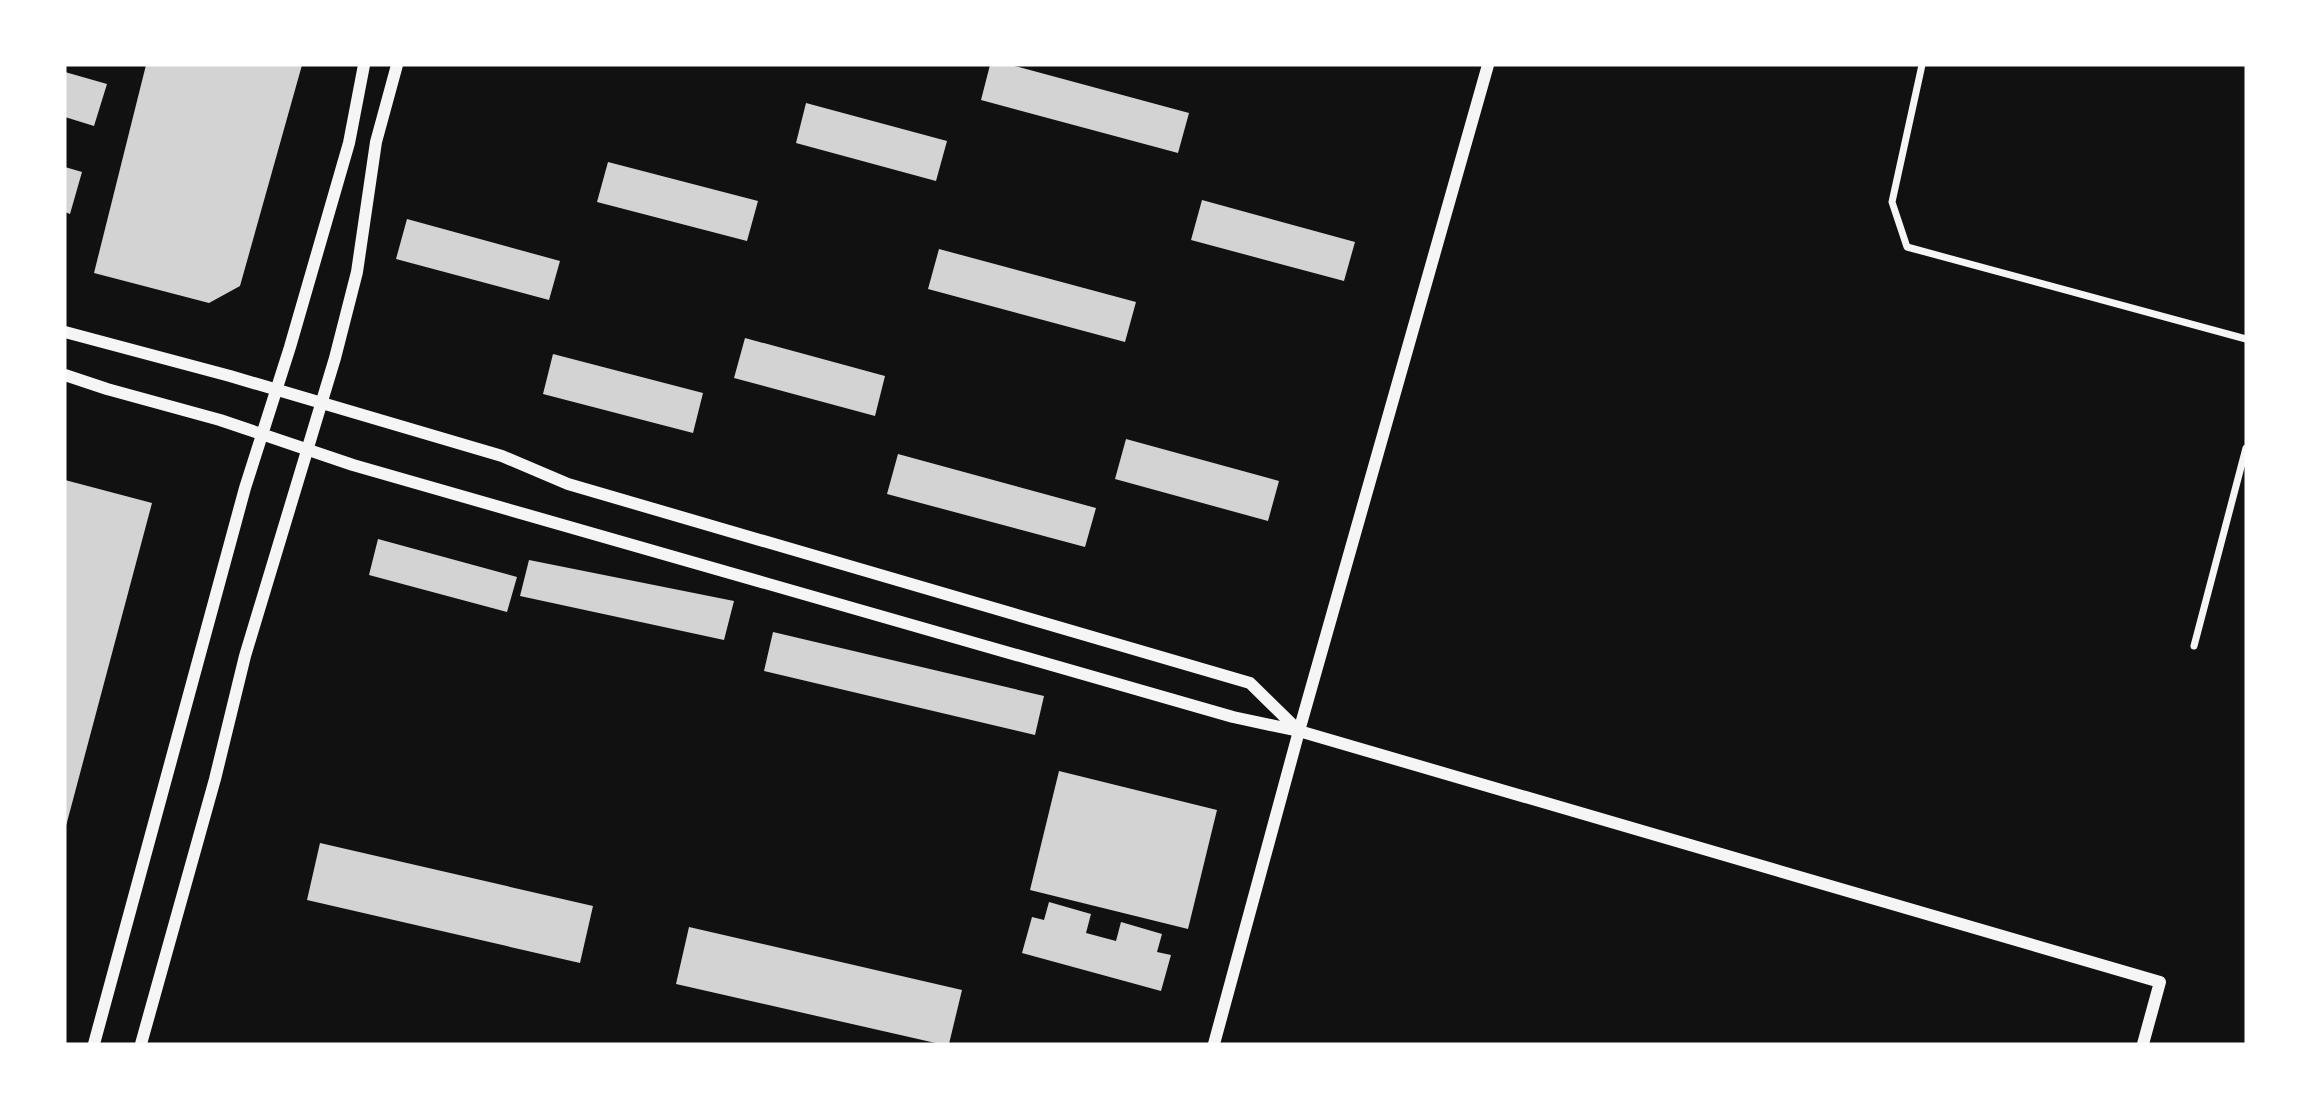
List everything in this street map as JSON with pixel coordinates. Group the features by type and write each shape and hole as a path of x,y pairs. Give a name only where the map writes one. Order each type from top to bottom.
{"street":[{"path":"94,1044 245,488 348,143 364,65"},
{"path":"141,1044 215,779 245,656 322,402 357,272 376,142 397,65"},
{"path":"1214,1044 1299,731 1488,65"},
{"path":"1922,65 1892,202 1907,247 2246,339"},
{"path":"65,332 322,402 502,456 568,484 1250,683 1299,731"},
{"path":"65,375 262,434 353,465 1233,717 1299,731 2160,982 2143,1044"},
{"path":"2194,646 2246,447"}],"building":[{"path":"146,65 302,65 240,286 209,303 94,273"},
{"path":"990,65 1011,65 1189,113 1178,153 981,100"},
{"path":"65,72 107,84 94,126 65,117"},
{"path":"806,103 947,141 936,181 796,143"},
{"path":"608,162 758,201 747,241 597,202"},
{"path":"65,167 82,172 70,214 65,212"},
{"path":"1202,200 1355,242 1344,281 1191,240"},
{"path":"407,219 560,261 549,300 396,259"},
{"path":"939,249 1136,302 1125,342 928,289"},
{"path":"745,338 885,376 875,416 734,378"},
{"path":"553,354 703,393 693,433 543,394"},
{"path":"1126,439 1279,481 1268,521 1115,479"},
{"path":"898,454 1096,508 1085,547 887,494"},
{"path":"65,480 152,503 66,826 65,826"},
{"path":"378,539 517,577 507,612 369,575"},
{"path":"529,560 734,601 724,640 520,596"},
{"path":"773,632 1044,696 1035,735 764,671"},
{"path":"1059,771 1217,810 1188,929 1030,890"},
{"path":"320,843 593,906 580,963 307,900"},
{"path":"1049,902 1091,914 1086,933 1116,941 1121,922 1162,934 1157,952 1171,955 1161,991 1022,953 1032,917 1044,920"},
{"path":"689,927 962,990 949,1044 676,984"}]}
